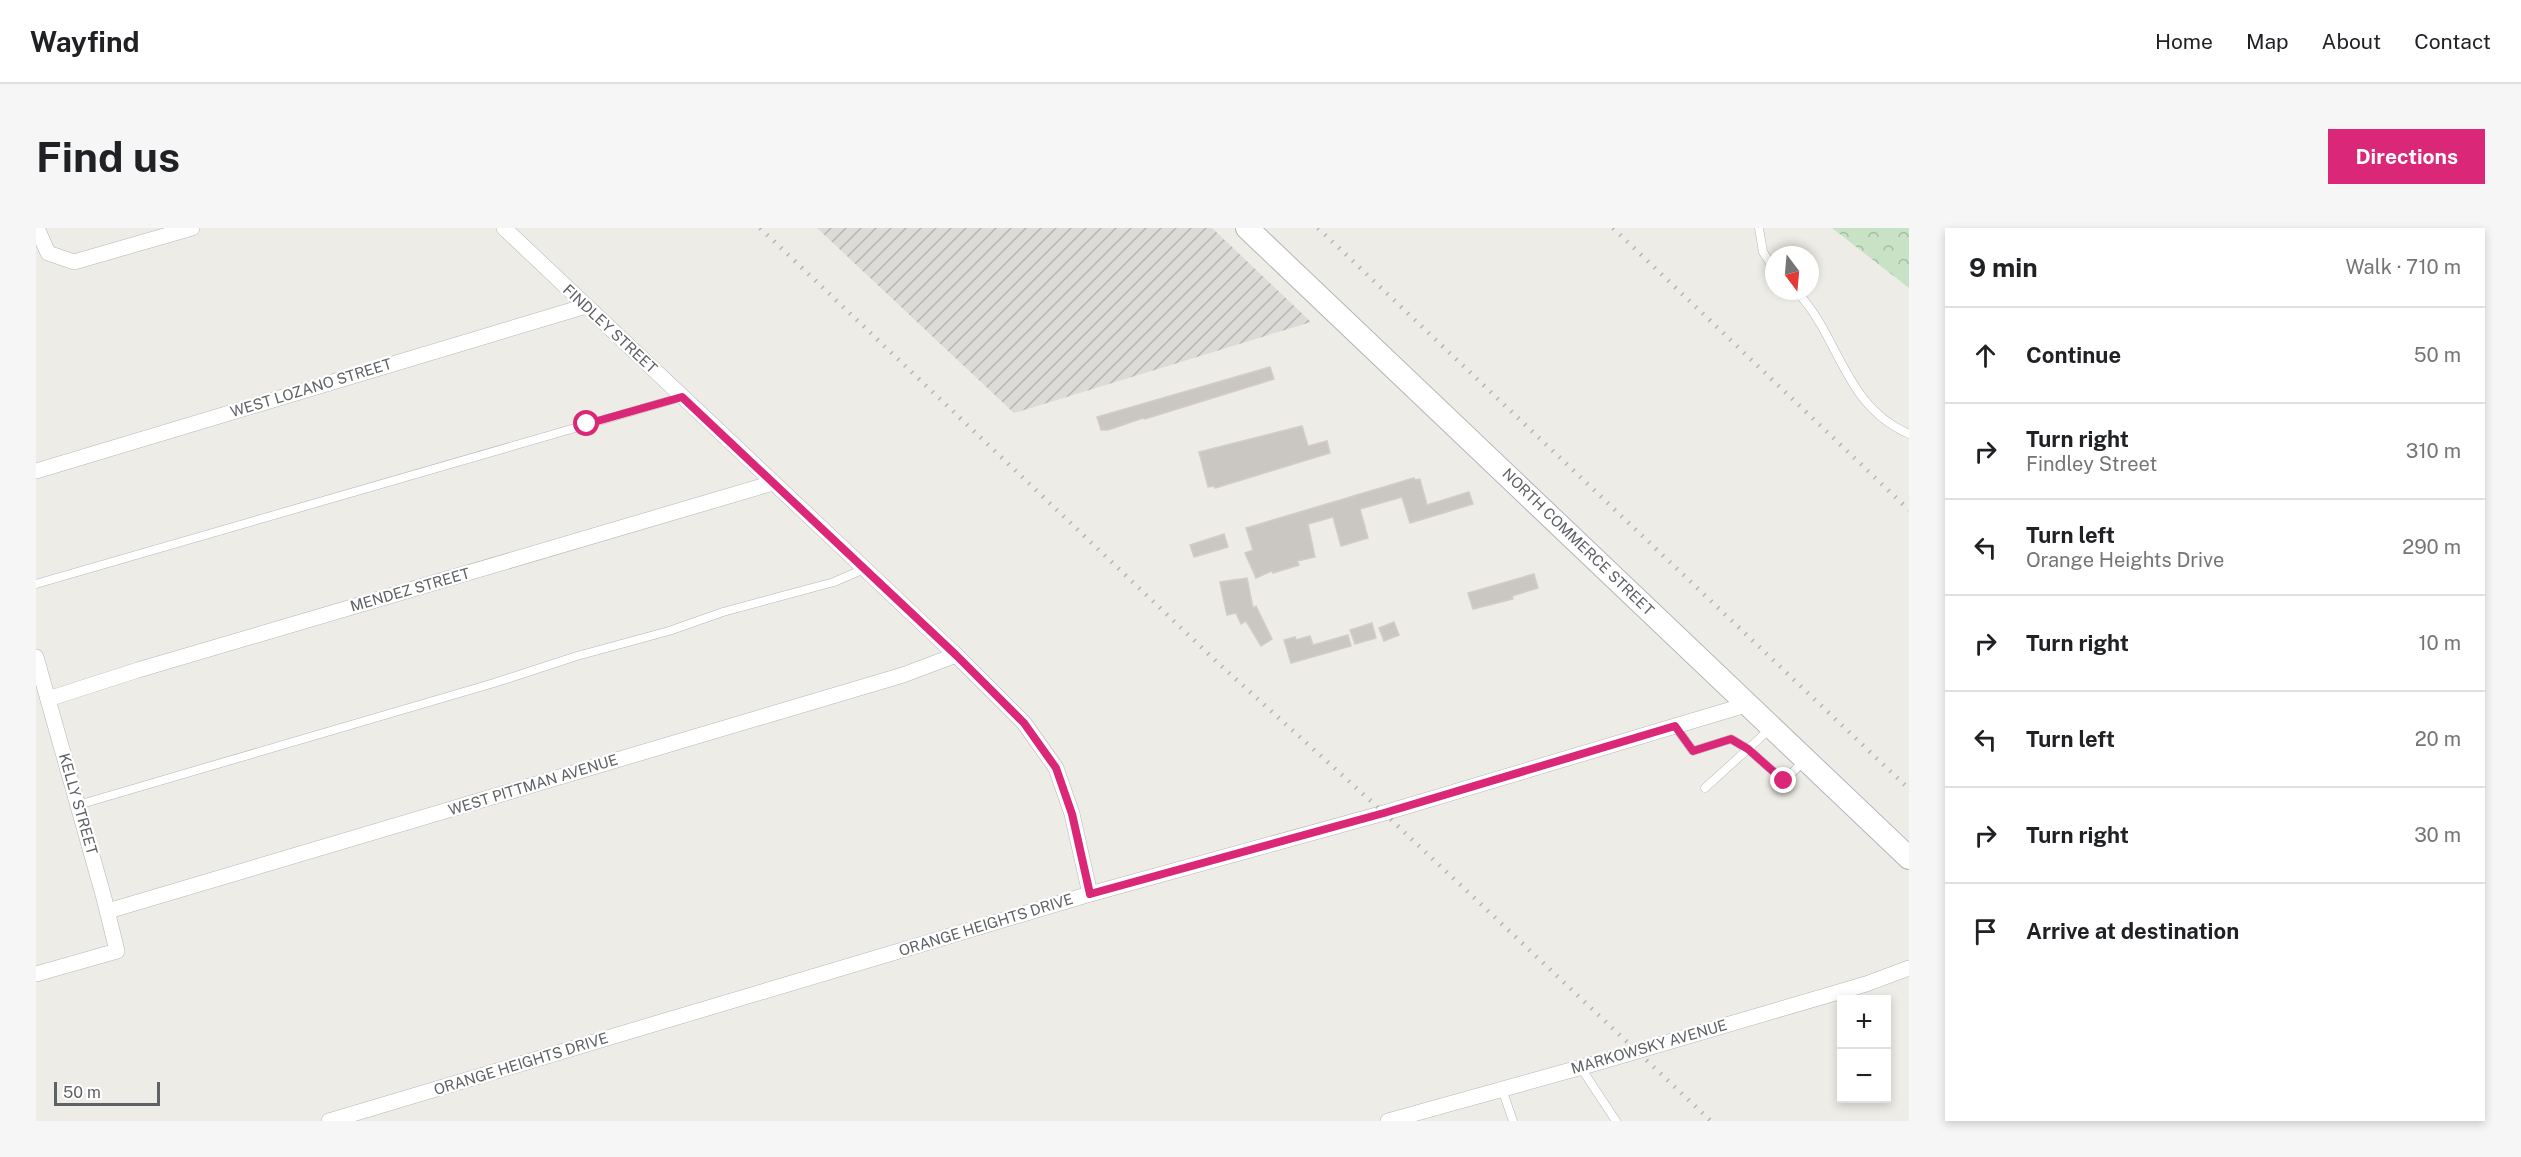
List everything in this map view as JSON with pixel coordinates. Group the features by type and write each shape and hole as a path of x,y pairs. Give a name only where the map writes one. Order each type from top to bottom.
{"main road":[{"name":"NORTH COMMERCE STREET","path":"1247,228 1909,858"}],"street":[{"path":"37,228 48,253 74,262 192,228"},
{"name":"FINDLEY STREET","path":"504,228 956,655 1024,723 1056,768 1072,814 1090,894"},
{"name":"WEST LOZANO STREET","path":"36,471 586,306"},
{"name":"MENDEZ STREET","path":"48,699 138,670 773,483"},
{"name":"WEST PITTMAN AVENUE","path":"108,910 903,675 956,655"},
{"name":"KELLY STREET","path":"36,657 108,910 117,951 36,974"},
{"name":"ORANGE HEIGHTS DRIVE","path":"329,1121 1090,894 1384,813 1749,704"},
{"name":"MARKOWSKY AVENUE","path":"1388,1121 1581,1068 1866,984 1909,968"}],"lane":[{"path":"1759,228 1765,255"},
{"path":"1802,300 1825,333 1863,401 1883,420 1909,434"},
{"path":"36,584 682,397"},
{"path":"78,805 494,683 723,612 834,582 864,568"},
{"path":"1675,726 1693,751 1731,739 1748,749 1784,781 1806,759"},
{"path":"1706,788 1772,727"},
{"path":"1581,1068 1616,1121"},
{"path":"1503,1089 1513,1121"}],"shaded area":[{"path":"817,228 1212,228 1311,322 1014,413"}],"green space":[{"path":"1832,228 1909,228 1909,288"}],"building":[{"path":"1270,367 1274,379 1108,430 1101,430 1097,417"},
{"path":"1302,426 1308,446 1327,441 1330,453 1215,488 1214,486 1208,487 1199,452"},
{"path":"1414,478 1415,480 1420,479 1427,505 1469,492 1473,504 1410,523 1402,497 1360,509 1368,538 1341,546 1333,517 1308,524 1315,557 1297,561 1299,565 1273,573 1272,571 1256,578 1245,553 1253,550 1246,528"},
{"path":"1224,534 1228,547 1194,557 1190,545"},
{"path":"1534,574 1538,588 1512,596 1513,599 1473,609 1468,593"},
{"path":"1247,578 1253,608 1256,606 1272,639 1261,646 1246,621 1241,624 1236,613 1227,615 1223,597 1220,582"},
{"path":"1394,622 1399,635 1384,641 1379,628"},
{"path":"1372,623 1376,638 1355,644 1350,630"},
{"path":"1348,635 1351,646 1291,663 1284,640 1295,637 1296,640 1310,636 1313,645"}],"railway":[{"path":"760,228 1218,663 1384,813 1711,1121"},
{"path":"1318,228 1909,789"},
{"path":"1613,228 1909,510"}],"route":[{"path":"587,424 682,397 956,655 1024,723 1056,768 1072,814 1090,894 1384,813 1675,726 1693,751 1731,739 1748,749 1784,781"}]}
